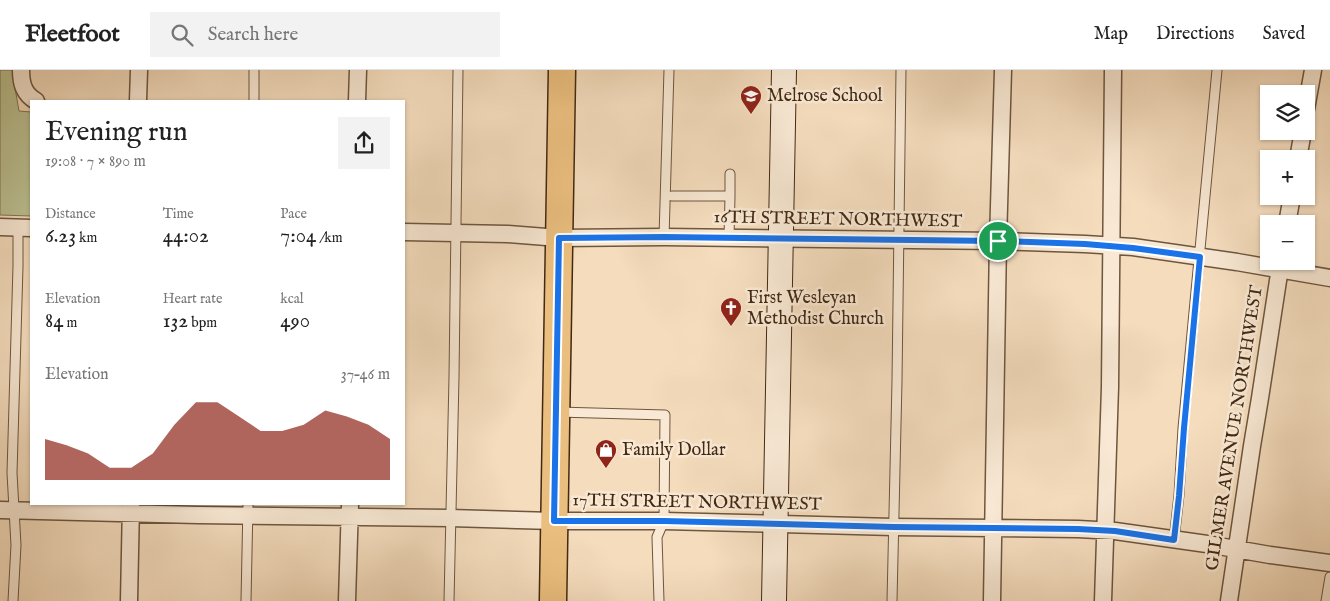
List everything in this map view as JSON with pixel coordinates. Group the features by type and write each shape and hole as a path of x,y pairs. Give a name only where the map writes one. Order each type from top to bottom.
{"main road":[{"path":"553,601 562,70"}],"street":[{"path":"21,70 22,86 34,100"},
{"path":"138,100 139,70"},
{"path":"357,100 358,70"},
{"path":"774,601 784,70"},
{"path":"992,601 1003,70"},
{"path":"1103,601 1110,377 1112,70"},
{"path":"1310,85 1313,70"},
{"path":"0,227 24,227"},
{"name":"16TH STREET NORTHWEST","path":"405,232 508,234 559,238 664,237 998,241 1085,244 1133,248 1260,264"},
{"name":"GILMER AVENUE NORTHWEST","path":"1229,601 1279,270"},
{"name":"16TH STREET NORTHWEST","path":"1297,270 1330,278"},
{"path":"129,601 131,508"},
{"name":"17TH STREET NORTHWEST","path":"7,510 131,508 350,510 450,518 554,521 664,521 1105,530 1270,556 1330,563"},
{"path":"347,601 350,510"}],"lane":[{"path":"254,70 254,100"},
{"path":"449,601 458,70"},
{"path":"664,237 669,70"},
{"path":"892,601 897,381 900,70"},
{"path":"1174,540 1217,70"},
{"path":"729,238 730,174"},
{"path":"672,196 730,196"},
{"path":"13,601 16,545 7,510 12,473 18,266 24,227"},
{"path":"556,412 664,415 664,521 657,537 658,601"},
{"path":"246,601 248,509"},
{"path":"1326,601 1330,577"}],"green space":[{"path":"0,70 15,70 15,88 19,111 30,112 30,216 0,215"}],"place":[{"name":"Melrose School","path":"751,115"},
{"name":"First Wesleyan Methodist Church","path":"731,327"},
{"name":"Family Dollar","path":"606,469"}],"route":[{"path":"664,237 998,241 1085,244 1200,257 1174,540 1115,531 1078,529 893,527 664,521 554,521 559,238 664,237"}]}
